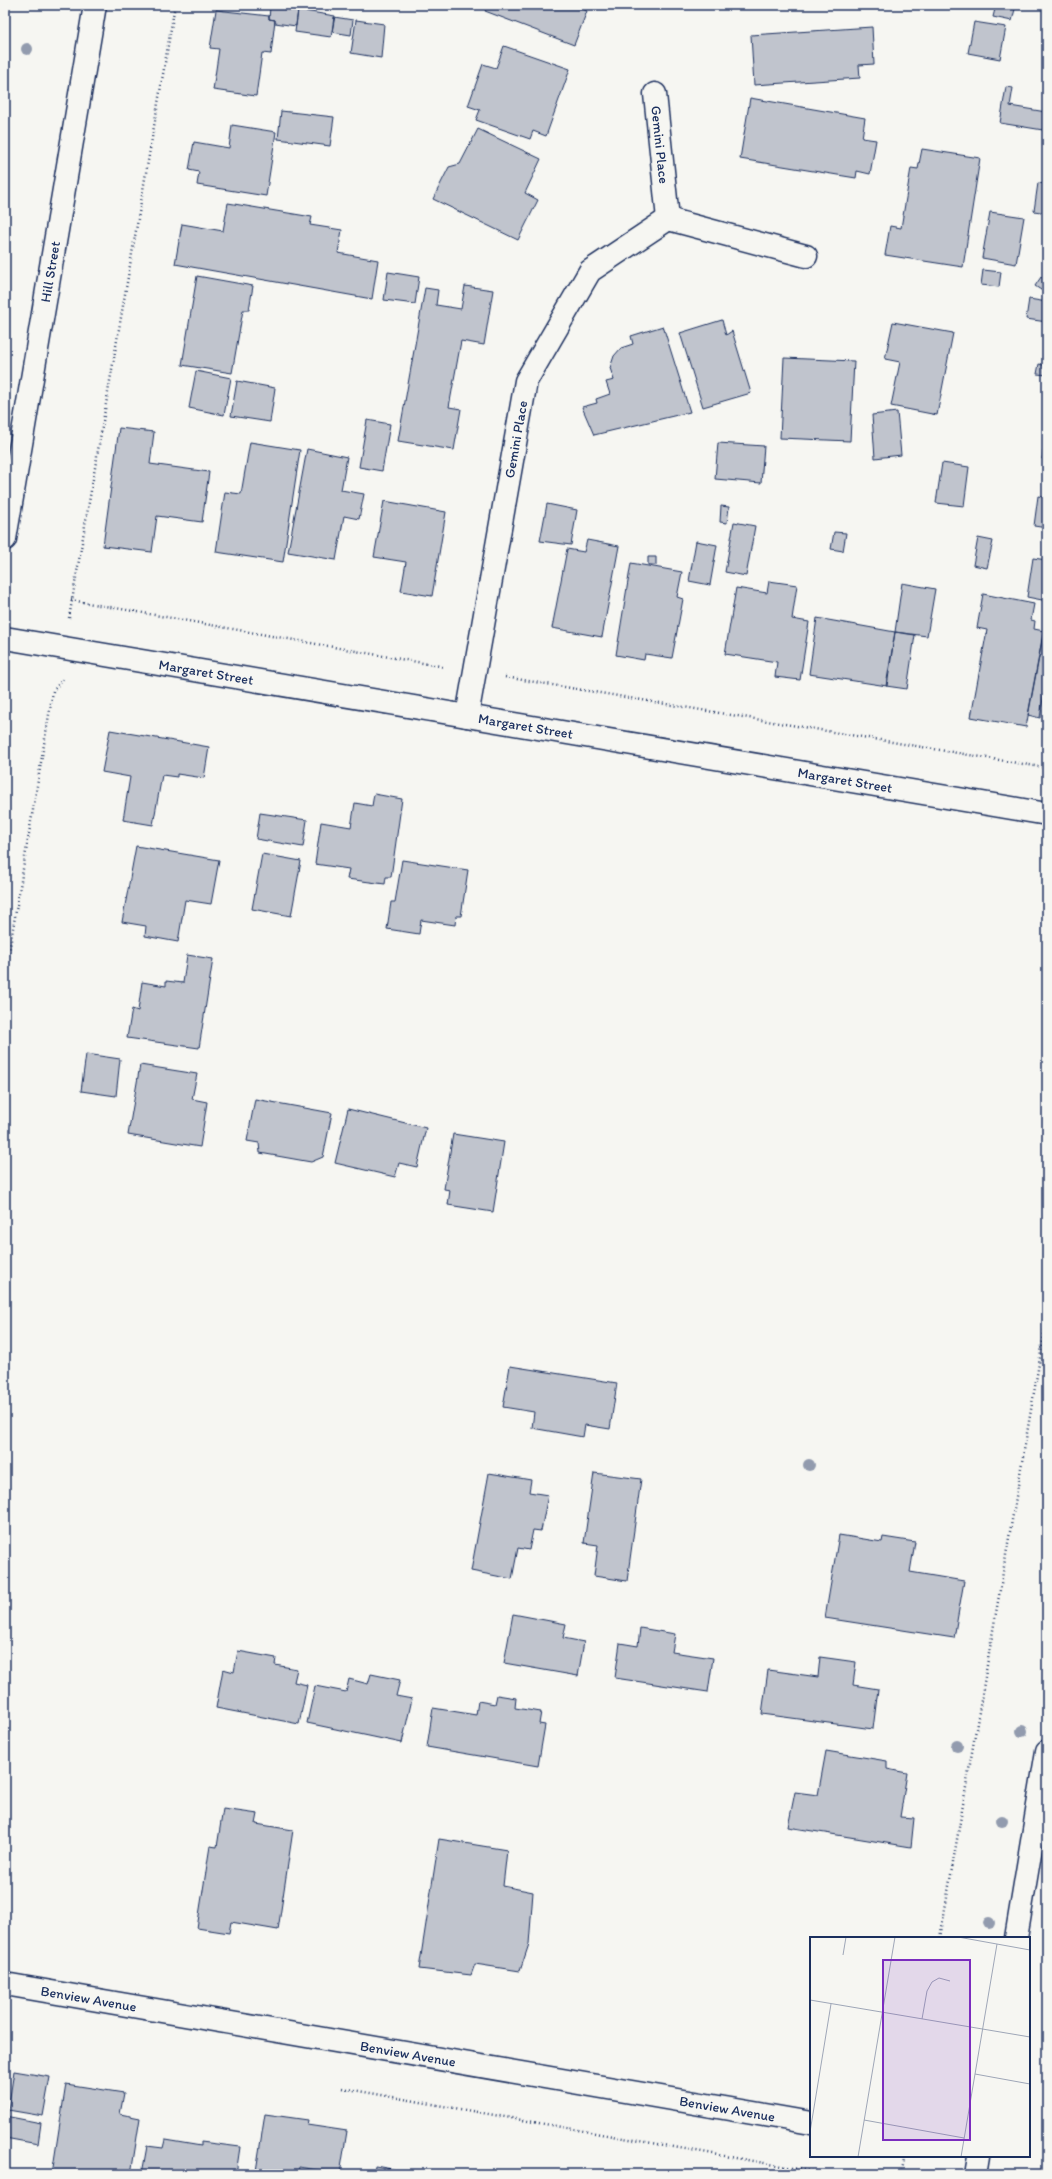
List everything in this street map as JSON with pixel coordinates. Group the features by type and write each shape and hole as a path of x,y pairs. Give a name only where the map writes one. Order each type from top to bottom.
{"street":[{"name":"Hill Street","path":"5,538 95,5"},
{"name":"Gemini Place","path":"467,716 526,381 590,271 668,219 655,94"},
{"path":"668,219 806,256"},
{"name":"Margaret Street","path":"5,638 1047,814"},
{"path":"1016,1937 1047,1750"},
{"name":"Benview Avenue","path":"5,1984 810,2123"}],"path":[{"path":"5,976 53,691 63,682 71,600 176,5"},
{"path":"71,600 475,672 1047,768"},
{"path":"940,1937 1047,1317"},
{"path":"342,2088 826,2174"},
{"path":"901,2174 905,2157"}],"building":[{"path":"308,5 327,5 326,9"},
{"path":"488,5 572,5 587,11 574,45 485,11"},
{"path":"996,5 1016,5 1012,21 993,17"},
{"path":"270,7 298,10 296,26 275,23 275,20 269,19"},
{"path":"216,10 269,16 269,19 275,20 271,54 262,53 256,96 213,90 219,49 210,48"},
{"path":"298,10 335,16 331,37 295,32"},
{"path":"334,17 353,20 351,35 332,32"},
{"path":"356,20 384,24 381,58 351,53"},
{"path":"974,22 1006,27 1000,59 968,53"},
{"path":"872,27 874,64 859,65 860,78 754,85 751,35"},
{"path":"504,46 570,69 546,136 533,131 530,139 476,120 480,110 468,106 483,64 496,68"},
{"path":"1006,87 1013,88 1010,106 1046,112 1043,130 1000,123"},
{"path":"750,98 865,118 862,138 876,140 870,174 857,171 856,178 740,159"},
{"path":"281,111 334,117 330,146 278,139"},
{"path":"232,125 276,132 266,196 197,185 199,172 189,170 194,142 229,148"},
{"path":"478,129 541,159 525,193 538,200 518,240 433,199 449,167 460,164"},
{"path":"922,149 980,158 963,267 885,255 890,226 901,228 911,168 918,169"},
{"path":"1038,183 1047,184 1047,213 1034,211"},
{"path":"228,203 312,217 310,225 342,230 338,253 378,260 372,299 175,264 182,224 223,231"},
{"path":"990,212 1024,217 1016,264 982,258"},
{"path":"983,270 1001,272 999,287 981,285"},
{"path":"388,272 419,277 415,304 384,300"},
{"path":"197,276 253,286 249,310 243,310 232,373 182,365"},
{"path":"1041,277 1047,281 1047,294 1035,286"},
{"path":"465,286 493,290 484,345 461,341 449,407 461,409 454,450 398,441 425,288 438,290 436,305 461,309"},
{"path":"1029,299 1047,302 1047,322 1026,319"},
{"path":"722,320 726,335 732,331 751,393 703,407 680,333"},
{"path":"893,322 953,333 937,415 891,406 900,362 885,359"},
{"path":"663,326 690,412 594,435 582,407 597,403 596,399 610,394 606,382 614,380 610,368 614,356 621,348 633,344 631,336"},
{"path":"784,358 854,361 850,441 780,438"},
{"path":"1039,364 1047,366 1047,375 1037,374"},
{"path":"196,371 231,378 224,415 189,408"},
{"path":"237,381 275,388 270,422 231,416"},
{"path":"897,412 901,455 875,458 872,415"},
{"path":"367,420 390,424 382,471 359,467"},
{"path":"119,428 154,432 150,464 209,472 202,522 157,516 152,552 103,546"},
{"path":"250,442 300,450 283,562 216,552 225,492 241,494"},
{"path":"718,443 764,446 761,483 715,479"},
{"path":"1044,446 1047,447 1047,460 1042,459"},
{"path":"307,449 347,457 341,490 364,494 359,519 344,516 336,560 288,552"},
{"path":"942,463 969,467 964,506 936,503"},
{"path":"1038,496 1047,498 1047,528 1034,526"},
{"path":"384,501 446,512 432,596 401,591 406,562 374,557"},
{"path":"547,504 577,510 571,545 540,541"},
{"path":"721,506 729,507 727,523 720,522"},
{"path":"734,522 755,526 746,576 725,572"},
{"path":"834,532 846,533 843,551 831,549"},
{"path":"978,538 993,541 987,568 973,565"},
{"path":"587,540 619,546 602,637 552,628 567,549 584,552"},
{"path":"696,541 717,545 710,585 689,581"},
{"path":"648,557 656,557 656,565 648,565"},
{"path":"1033,558 1047,560 1047,601 1027,597"},
{"path":"631,563 682,572 677,597 683,599 672,658 645,654 644,660 616,655"},
{"path":"769,581 797,585 792,619 809,622 800,680 775,677 777,662 725,654 736,588 767,593"},
{"path":"902,583 935,589 927,636 895,632"},
{"path":"983,594 1034,604 1031,620 1035,621 1034,629 1044,631 1026,727 971,717 987,630 977,628"},
{"path":"817,618 895,632 887,686 809,674"},
{"path":"895,632 915,635 907,689 886,686"},
{"path":"1043,634 1047,634 1047,672 1040,718 1028,715"},
{"path":"110,730 209,747 204,778 177,774 177,777 162,775 153,825 123,820 130,777 102,772"},
{"path":"374,794 402,799 391,877 386,877 385,884 347,879 349,869 315,864 321,822 351,827 355,803 372,806"},
{"path":"260,813 307,820 303,847 256,839"},
{"path":"136,846 219,860 211,904 185,900 178,942 145,936 146,926 122,922"},
{"path":"262,854 301,861 291,916 252,909"},
{"path":"402,860 468,870 461,916 456,916 455,925 421,920 419,934 387,929 391,902 395,902"},
{"path":"187,955 213,959 199,1048 127,1038 132,1009 138,1011 142,982 166,986 166,981 183,983"},
{"path":"86,1054 120,1059 116,1096 81,1091"},
{"path":"140,1065 197,1074 192,1099 207,1102 200,1147 128,1135"},
{"path":"255,1099 332,1113 323,1157 311,1162 260,1153 259,1143 247,1141"},
{"path":"348,1109 426,1128 417,1167 399,1163 395,1177 335,1163"},
{"path":"453,1134 504,1142 493,1212 448,1205 450,1190 444,1189"},
{"path":"510,1366 617,1383 610,1429 585,1425 583,1437 532,1428 534,1412 503,1407"},
{"path":"489,1473 531,1480 529,1492 548,1495 541,1531 533,1530 529,1550 518,1548 512,1579 471,1571"},
{"path":"594,1473 641,1479 627,1581 594,1576 598,1545 584,1543"},
{"path":"839,1535 882,1542 883,1537 915,1542 910,1572 964,1581 954,1638 825,1618"},
{"path":"513,1614 566,1624 563,1638 584,1642 578,1676 504,1663"},
{"path":"640,1628 675,1634 672,1652 713,1658 708,1692 615,1678 620,1643 638,1646"},
{"path":"238,1651 276,1658 275,1665 297,1669 294,1682 307,1685 299,1724 216,1708 223,1669 234,1672"},
{"path":"820,1657 856,1662 853,1685 878,1689 873,1729 762,1714 768,1670 818,1677"},
{"path":"371,1674 400,1680 396,1696 412,1699 402,1743 307,1723 315,1686 346,1692 349,1679 368,1684"},
{"path":"497,1695 516,1698 515,1708 541,1712 539,1724 545,1725 538,1766 427,1747 433,1708 476,1715 478,1701 495,1704"},
{"path":"826,1751 887,1761 887,1769 907,1773 900,1817 914,1818 911,1847 788,1827 795,1792 818,1795"},
{"path":"223,1809 258,1814 256,1824 293,1830 278,1930 231,1922 229,1933 197,1928 210,1846 217,1847"},
{"path":"439,1839 507,1850 503,1886 533,1892 529,1944 520,1971 475,1964 471,1975 419,1969"},
{"path":"14,2071 50,2077 43,2116 8,2110"},
{"path":"66,2084 124,2093 120,2114 140,2118 131,2174 52,2174"},
{"path":"265,2114 308,2120 307,2125 347,2131 340,2174 299,2167 298,2174 278,2174 256,2171"},
{"path":"5,2116 41,2123 38,2144 5,2138"},
{"path":"165,2140 201,2146 201,2142 240,2147 236,2174 142,2174 147,2146 163,2148"},
{"path":"375,2166 403,2171 402,2174 374,2174"},
{"path":"469,2172 483,2174 469,2174"}]}
